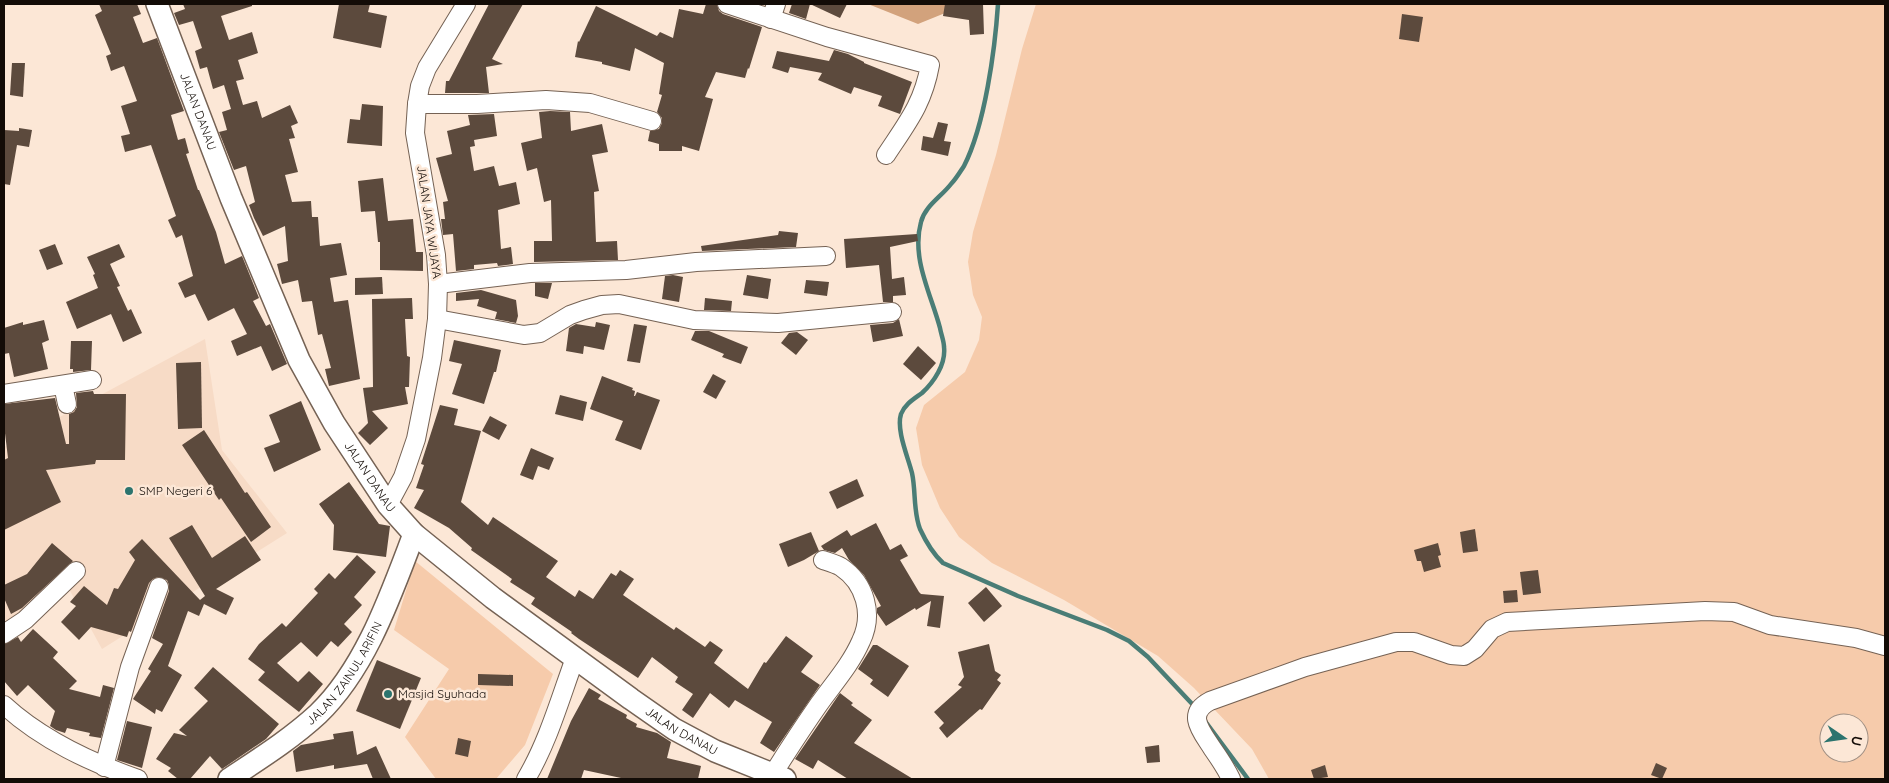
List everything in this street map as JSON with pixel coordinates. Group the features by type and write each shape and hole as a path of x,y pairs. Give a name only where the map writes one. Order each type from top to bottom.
{"street":[{"name":"JALAN DANAU","path":"157,4 231,198 300,360 334,423 388,505 414,534 493,598 674,729 715,751 779,777"},
{"name":"JALAN JAYA WIJAYA","path":"388,505 403,477 416,439 431,367 436,319 438,284 436,255 415,133 417,104 420,86 427,68 466,4"},
{"path":"727,4 773,11 862,48 930,65 923,93 886,154"},
{"path":"417,104 478,104 546,100 581,102 652,121"},
{"path":"438,284 530,273 626,270 696,262 826,256"},
{"path":"436,319 524,335 540,333 570,315 584,310 619,304 694,320 778,323 892,312"},
{"path":"4,394 92,380"},
{"path":"63,385 67,404"},
{"name":"JALAN ZAINUL ARIFIN","path":"229,779 294,734 319,713 338,691 371,638 388,603 414,534"},
{"path":"779,777 803,726 846,668 862,640 866,626 865,596 856,580 840,567 823,560"},
{"path":"4,634 24,620 76,570"},
{"path":"104,767 130,667 159,587"},
{"path":"1231,779 1198,725 1198,713 1205,704 1305,666 1386,644 1405,641 1414,642 1459,657 1469,654 1492,629 1507,622 1705,611 1734,612 1770,625 1856,638 1885,646"},
{"path":"526,779 535,764 547,735 575,658"},
{"path":"4,705 43,734 77,755 138,779"}],"shaded area":[{"path":"868,4 984,4 955,9 918,24"},
{"path":"1036,4 1885,4 1885,779 1269,779 1252,749 1194,688 1158,656 1064,600 992,563 959,537 940,508 922,465 916,428 924,405 965,372 979,340 982,317 973,295 968,262 973,232 996,155 1022,49"},
{"name":"SMP Negeri 6","path":"205,339 222,450 287,533 102,649 69,589 4,622 4,447"},
{"path":"415,561 553,674 525,745 496,779 436,779 405,737 449,669 394,630"}],"building":[{"path":"99,4 137,4 141,14 133,17 143,43 157,38 184,111 171,115 178,140 185,138 189,153 186,154 198,190 216,232 225,264 242,256 259,298 253,301 266,326 270,324 287,364 272,371 261,346 237,356 231,341 247,334 234,308 208,321 195,294 185,298 178,283 193,276 182,235 176,238 168,220 176,216 151,145 125,152 121,136 130,134 121,106 137,101 124,66 111,71 106,56 111,54 95,15 102,11"},
{"path":"183,4 252,4 252,6 221,16 229,40 252,32 258,53 238,60 244,79 236,81 243,105 257,101 262,118 290,105 298,123 291,126 295,138 289,139 298,172 285,175 292,202 311,201 312,217 318,217 320,246 341,243 347,275 330,278 334,302 348,300 360,379 329,386 325,369 331,368 322,334 318,335 312,301 302,302 298,280 282,284 277,264 288,261 285,226 263,236 254,218 249,205 255,202 246,166 234,170 219,132 227,130 222,112 231,109 224,85 213,89 207,67 200,69 195,51 202,48 193,21 179,25 174,13 185,9"},
{"path":"339,4 370,4 368,12 387,16 381,48 333,38"},
{"path":"489,4 523,4 492,59 503,64 486,67 489,93 445,93 446,81 449,81"},
{"path":"706,4 717,4 719,11 723,14 762,27 749,69 745,78 716,72 705,97 713,99 699,151 682,146 682,151 659,151 659,144 648,141 650,131 659,129 662,123 662,118 657,112 662,95 659,94 664,63 635,48 630,71 602,64 602,62 575,57 578,41 596,6 657,36 660,32 673,38 679,9 703,14"},
{"path":"792,4 810,4 806,19 789,13"},
{"path":"810,4 847,4 840,18"},
{"path":"945,4 983,4 984,34 970,35 969,20 943,16"},
{"path":"1402,14 1423,17 1419,42 1399,39"},
{"path":"834,50 848,54 864,63 912,82 900,114 878,106 882,96 854,87 851,94 818,80 822,73 790,67 788,73 772,68 777,51 829,61"},
{"path":"12,63 25,63 23,97 10,95"},
{"path":"362,104 383,106 382,146 347,143 350,119 360,120"},
{"path":"539,112 570,112 571,131 602,124 608,152 592,155 599,191 594,192 596,242 617,241 618,260 534,262 534,241 552,241 551,200 544,202 537,168 527,171 521,143 542,138"},
{"path":"494,114 497,136 474,140 475,146 470,147 474,171 494,166 499,186 516,182 520,204 498,210 501,249 511,247 513,264 498,266 497,263 474,265 474,269 456,271 453,234 443,235 441,219 445,219 443,202 448,201 436,158 452,154 447,131 470,125 468,115"},
{"path":"938,122 948,124 944,141 951,142 948,156 921,150 923,136 933,138"},
{"path":"19,128 32,130 29,147 17,145 10,185 4,184 4,130 19,131"},
{"path":"383,178 388,221 413,219 416,252 423,252 423,271 380,270 380,242 378,242 375,211 361,212 358,181"},
{"path":"779,231 798,233 796,247 702,251 701,246 778,235"},
{"path":"917,234 918,241 890,247 892,279 904,277 906,295 893,296 893,302 883,302 879,265 846,268 844,239"},
{"path":"55,244 63,264 47,270 39,250"},
{"path":"119,244 125,257 110,264 120,286 117,287 128,311 131,309 142,333 123,342 111,314 77,329 66,302 98,288 93,275 95,274 87,257"},
{"path":"747,275 771,279 768,299 743,295"},
{"path":"665,276 683,277 679,302 662,299"},
{"path":"382,277 383,294 355,295 355,278"},
{"path":"806,280 829,282 827,296 804,293"},
{"path":"535,283 552,283 548,299 535,296"},
{"path":"481,290 516,300 518,316 516,323 495,319 497,312 477,306 479,299 456,301 456,293"},
{"path":"412,298 413,319 405,319 407,356 410,357 409,387 405,387 408,404 372,411 388,428 370,445 358,433 368,423 363,388 373,387 372,299"},
{"path":"705,298 732,301 731,311 704,310"},
{"path":"899,319 903,336 873,342 870,325 893,323"},
{"path":"44,320 49,340 42,343 48,369 14,377 9,353 4,354 4,328 23,322 23,325"},
{"path":"596,322 610,325 604,350 584,346 583,354 566,351 569,328 576,324 595,327"},
{"path":"634,324 647,326 640,363 627,361"},
{"path":"695,331 709,331 748,347 741,364 722,357 724,354 691,340"},
{"path":"797,332 808,340 796,355 781,343 789,333"},
{"path":"454,340 501,350 496,372 494,372 484,404 452,394 462,364 449,361"},
{"path":"71,341 92,341 91,370 73,372 73,369 70,369"},
{"path":"918,346 936,363 921,380 903,364"},
{"path":"201,362 202,428 178,429 176,363"},
{"path":"713,374 726,381 716,399 703,392"},
{"path":"602,376 633,388 632,390 635,391 634,396 637,392 660,400 641,450 615,440 623,421 590,409"},
{"path":"93,391 94,394 126,394 125,460 96,460 95,464 46,470 61,502 4,530 4,460 8,458 4,425 4,404 55,398 66,444 69,444 69,414 74,412 77,407 76,393"},
{"path":"560,395 587,402 583,421 555,414"},
{"path":"301,401 321,450 274,472 264,448 280,442 269,415"},
{"path":"440,405 458,409 454,425 481,431 461,502 488,525 493,517 558,561 546,577 575,597 579,590 593,599 611,573 616,576 620,570 634,579 623,595 674,630 676,627 705,647 710,641 723,650 714,663 748,689 764,662 766,663 786,636 813,656 801,672 820,685 774,752 760,743 772,722 735,700 729,708 710,693 693,718 682,710 693,694 675,682 678,677 652,657 638,678 531,604 535,598 510,582 512,579 471,550 472,548 449,528 414,508 424,490 416,488 424,465 421,464"},
{"path":"490,416 507,425 499,440 482,431"},
{"path":"204,430 245,493 247,492 271,527 251,542 221,498 219,500 182,445"},
{"path":"531,448 554,458 549,470 538,466 533,480 520,475"},
{"path":"857,479 864,496 837,509 829,492"},
{"path":"349,482 379,524 390,526 386,557 333,550 334,525 319,504"},
{"path":"876,523 890,550 901,544 908,556 900,560 919,592 921,594 944,596 940,628 927,626 931,601 916,610 915,608 886,626 877,613 877,608 881,606 864,575 849,560 842,548 835,553 824,550 821,546 847,530 851,536"},
{"path":"192,525 212,558 245,536 261,560 216,589 234,598 226,615 204,604 199,616 188,611 168,666 182,675 162,712 156,709 155,714 133,699 151,671 148,669 163,644 152,638 169,591 167,580 158,577 149,583 131,632 129,631 127,637 91,627 79,640 61,622 76,606 70,602 84,586 107,605 114,588 118,589 135,560 129,552 142,539 200,600 205,596 169,538"},
{"path":"1475,529 1478,551 1463,553 1460,532"},
{"path":"811,532 819,551 788,567 779,544"},
{"path":"52,543 73,561 22,608 11,614 4,598 4,585 27,574"},
{"path":"1438,543 1441,555 1438,556 1441,567 1424,572 1421,561 1417,561 1414,550"},
{"path":"357,555 376,572 354,597 362,605 344,624 352,632 338,647 331,641 317,657 301,642 277,663 298,682 309,671 323,684 299,712 258,680 265,672 248,659 259,644 282,623 286,627 318,593 314,589 329,573 335,579"},
{"path":"1538,570 1541,593 1523,595 1520,572"},
{"path":"986,587 1002,606 984,622 968,603"},
{"path":"1517,590 1518,602 1504,603 1503,591"},
{"path":"33,629 58,652 53,658 77,681 69,689 100,697 103,685 114,688 101,738 89,736 90,733 67,728 65,733 56,730 50,726 55,711 28,685 17,696 4,681 4,644 18,637 21,642"},
{"path":"989,644 995,671 1001,675 997,680 1001,683 982,710 980,709 947,738 939,728 944,723 934,712 962,687 958,685 964,677 958,652"},
{"path":"873,645 877,645 909,666 888,697 870,684 873,680 858,669"},
{"name":"Masjid Syuhada","path":"377,660 421,678 400,729 356,711"},
{"path":"213,667 279,724 266,739 222,769 210,756 190,779 178,779 168,771 171,768 156,759 174,733 187,736 179,730 208,701 194,688"},
{"path":"478,674 513,675 513,686 478,685"},
{"path":"589,688 601,695 598,699 627,715 626,718 637,724 636,727 657,733 671,742 667,758 701,766 698,779 620,779 584,770 581,779 547,779 571,721"},
{"path":"840,693 853,703 851,705 872,720 854,743 913,779 848,779 818,760 813,769 795,759"},
{"path":"127,721 152,727 142,768 117,760"},
{"path":"353,731 357,755 376,746 391,779 373,779 367,764 334,769 334,765 296,772 293,751 301,745 334,739 333,734"},
{"path":"458,738 471,741 468,757 455,754"},
{"path":"1159,745 1160,762 1147,763 1145,747"},
{"path":"1656,763 1667,768 1662,779 1651,775"},
{"path":"1325,765 1328,777 1314,779 1311,770"}],"waterway":[{"path":"998,4 988,86 978,130 964,166 947,189 926,211 921,222 918,249 920,262 944,342 944,353 941,366 935,378 922,393 905,407 900,420 903,444 912,473 918,522 922,534 943,563 1018,596 1107,630 1129,641 1148,657 1195,707"},
{"path":"1205,721 1248,779"}],"place":[{"name":"SMP Negeri 6","path":"129,491"},
{"name":"Masjid Syuhada","path":"388,694"}]}
